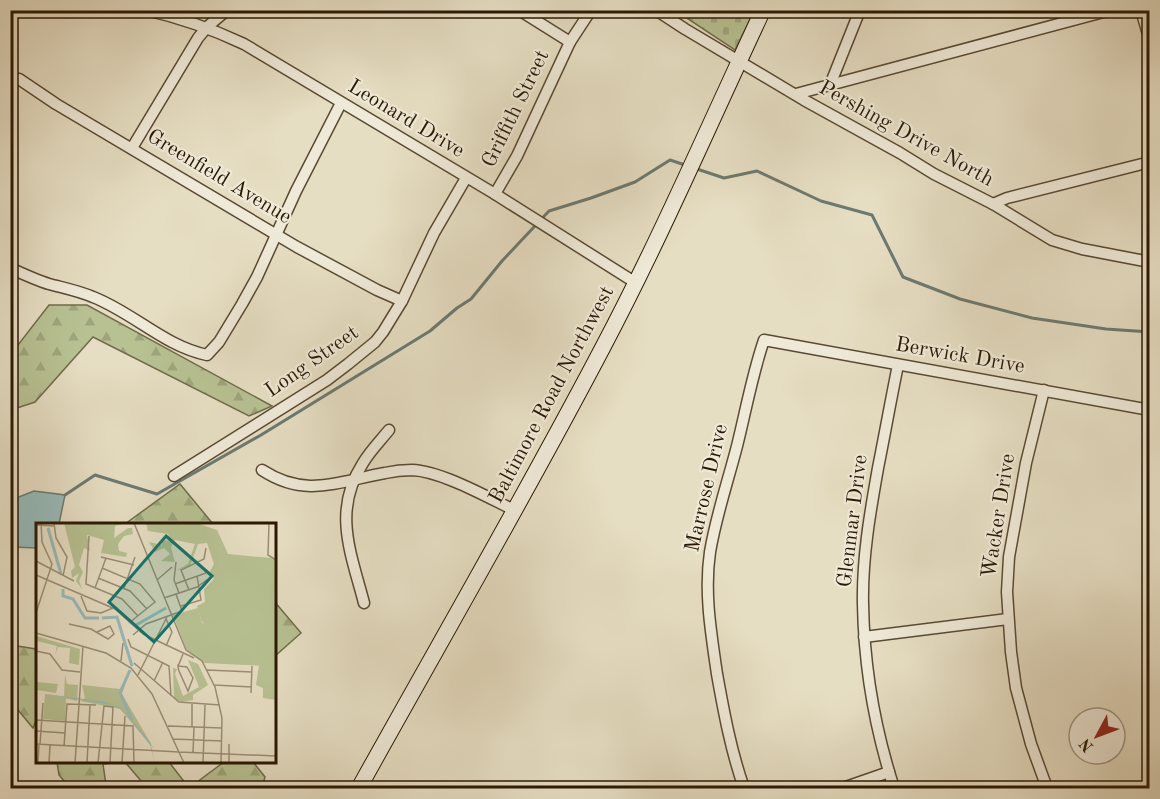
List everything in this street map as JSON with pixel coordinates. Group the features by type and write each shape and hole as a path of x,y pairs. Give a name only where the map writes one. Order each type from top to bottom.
{"main road":[{"name":"Baltimore Road Northwest","path":"359,789 603,347 636,283 763,10"}],"street":[{"name":"Leonard Drive","path":"146,10 207,27 244,44 495,194 636,283"},
{"path":"132,147 187,54 207,27 227,10"},
{"path":"519,10 570,42"},
{"name":"Griffith Street","path":"495,194 517,156 570,42 591,10"},
{"name":"Pershing Drive North","path":"656,10 739,61 934,174 993,204 1052,240 1092,251 1149,262"},
{"path":"830,85 860,10"},
{"path":"796,94 1111,10"},
{"path":"1141,10 1149,41"},
{"name":"Greenfield Avenue","path":"19,79 56,104 132,147 297,247 402,301"},
{"path":"10,268 48,283 93,296 135,318 169,342 207,355 219,342 257,277 296,191 341,103"},
{"path":"993,204 1007,198 1149,162"},
{"name":"Long Street","path":"174,476 327,380 375,342 384,332 402,301 434,233 466,178"},
{"name":"Berwick Drive","path":"764,340 1149,410"},
{"name":"Marrose Drive","path":"744,789 723,711 709,617 708,585 710,554 716,523 737,446 750,385 764,340"},
{"name":"Glenmar Drive","path":"894,789 880,742 873,705 862,603 866,543 898,365"},
{"name":"Wacker Drive","path":"1044,390 1027,456 1010,557 1007,592 1013,670 1022,714 1047,789"},
{"path":"364,603 347,530 346,500 353,480 367,456 389,430"},
{"path":"262,470 283,482 329,486 399,470 414,470 445,478 514,510"},
{"path":"864,637 1008,619"},
{"path":"843,789 889,772"}],"green space":[{"path":"676,11 754,11 735,50"},
{"path":"49,305 87,305 272,406 249,416 93,337 35,402 11,410 11,354"},
{"path":"180,484 212,523 126,523"},
{"path":"276,603 301,633 276,655"},
{"path":"11,645 36,649 36,720 33,728 13,704 11,705"},
{"path":"57,763 112,763 103,764 106,785 104,788 70,788 59,775"},
{"path":"126,763 170,763 189,788 147,788"},
{"path":"223,763 254,763 265,777 262,788 189,788"}],"water":[{"path":"34,491 65,495 59,523 36,523 36,548 10,546 11,500"}],"waterway":[{"path":"65,495 95,475 157,494 261,435 430,331 471,299 502,261 549,211 635,182 670,160 685,165"},
{"path":"694,168 724,178 757,171 821,201 872,215 903,277 960,299 1032,318 1106,329 1150,332"}]}
